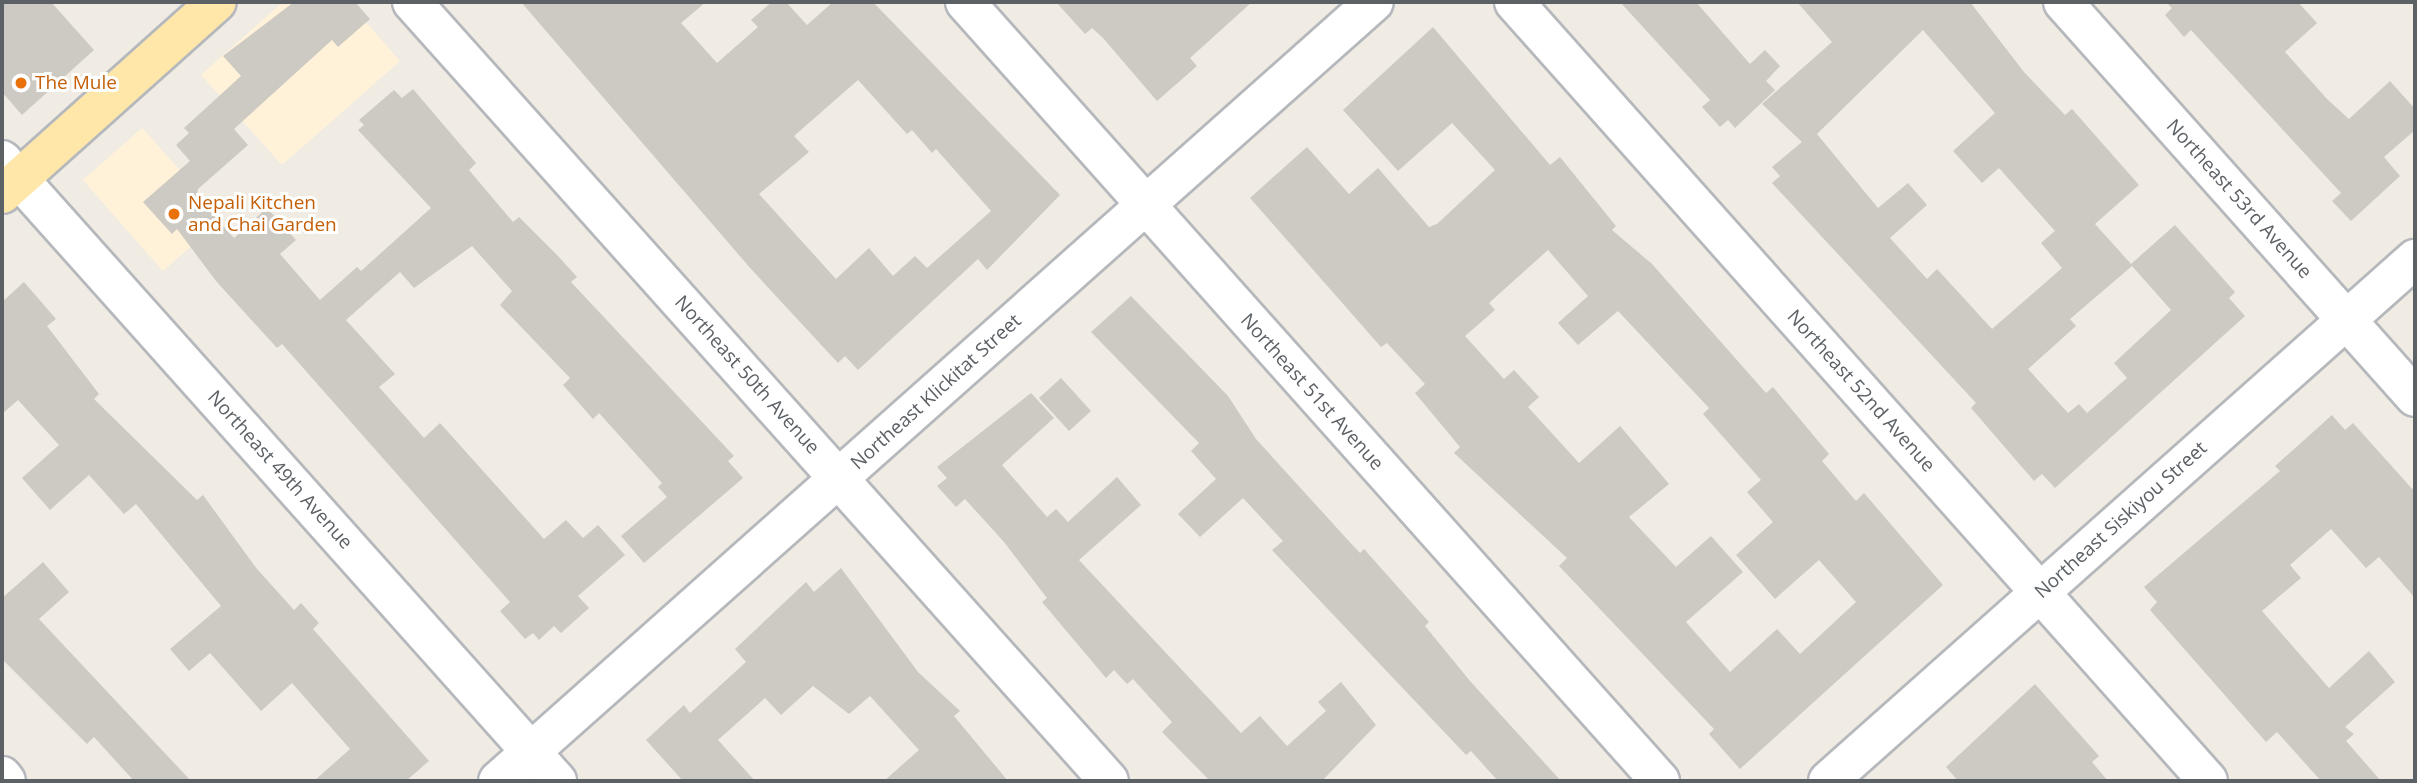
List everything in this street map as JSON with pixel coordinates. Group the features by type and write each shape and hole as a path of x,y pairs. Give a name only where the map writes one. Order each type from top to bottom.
{"main road":[{"path":"7,178 218,2"}],"street":[{"name":"Northeast 50th Avenue","path":"412,2 1109,781"},
{"name":"Northeast 51st Avenue","path":"965,2 1660,781"},
{"name":"Northeast Klickitat Street","path":"498,781 1374,2"},
{"name":"Northeast 52nd Avenue","path":"1514,2 2208,781"},
{"name":"Northeast 53rd Avenue","path":"2063,2 2415,397"},
{"name":"Northeast 49th Avenue","path":"7,178 557,781"},
{"name":"Northeast Siskiyou Street","path":"1828,781 2415,259"},
{"path":"2,776 6,781"}],"shaded area":[{"path":"283,2 348,2 400,61 282,165 201,75"},
{"path":"142,128 223,218 163,271 83,180"}],"building":[{"path":"2,2 51,2 94,50 22,115 2,92"},
{"path":"294,2 355,2 370,19 338,47 332,40 234,129 248,145 198,189 197,197 234,238 267,208 296,240 280,254 320,300 357,267 361,271 431,208 358,130 364,125 359,120 394,90 402,98 413,89 476,163 469,170 513,222 519,217 559,257 577,277 571,282 734,456 728,461 743,478 644,563 621,536 667,497 658,487 662,483 599,413 593,419 563,385 570,378 500,305 512,291 472,246 414,288 400,272 346,320 395,374 379,387 424,438 440,423 544,539 566,520 583,538 598,525 625,555 578,596 589,608 561,633 554,626 539,640 533,633 525,639 500,611 510,602 282,344 277,348 216,281 177,229 172,234 143,202 190,161 176,145 189,133 184,128 241,76 223,56"},
{"path":"521,2 706,2 681,23 717,63 758,27 751,20 772,2 786,2 807,25 833,2 873,2 1060,195 987,270 978,259 858,370 845,356 838,363 751,269","holes":["858,80 907,134 912,130 932,153 936,149 991,211 927,268 915,256 893,276 869,248 836,279 759,194 809,152 794,136"]},
{"path":"1056,2 1252,2 1190,58 1197,66 1157,101 1103,38 1092,28 1085,34"},
{"path":"1620,2 1696,2 1750,64 1765,50 1780,66 1766,81 1775,90 1735,128 1728,120 1720,127 1702,107 1710,100"},
{"path":"1797,2 1970,2 2024,72 2065,115 2072,109 2139,185 2095,224 2131,264 2175,225 2235,292 2229,298 2245,316 2055,488 2042,474 2034,481 1971,408 1976,403 1772,183 1780,176 1772,167 1802,142 1762,104 1832,42","holes":["1923,30 1995,113 1953,151 1982,183 1999,168 2055,231 2041,243 2062,268 1992,329 1937,269 1927,279 1890,238 1927,205 1908,183 1878,208 1817,134","2132,266 2171,310 2114,363 2127,378 2087,413 2079,404 2068,413 2028,369 2076,326 2070,319"]},
{"path":"2166,2 2298,2 2317,23 2285,52 2327,99 2349,119 2390,81 2415,109 2415,130 2384,157 2400,176 2351,221 2332,201 2341,193 2191,30 2184,37 2165,15 2172,8"},
{"path":"1433,27 1550,165 1560,157 1616,226 1612,230 1652,264 1766,393 1773,387 1829,454 1822,461 1856,501 1864,493 1943,585 1740,769 1709,734 1714,729 1559,566 1567,558 1454,453 1460,447 1415,393 1425,384 1387,343 1381,347 1250,198 1307,147 1349,194 1378,168 1429,227 1437,224 1495,170 1452,123 1398,171 1343,110","holes":["1548,250 1588,296 1558,323 1578,345 1618,311 1709,408 1703,414 1761,480 1747,492 1773,522 1736,555 1775,599 1819,560 1856,602 1800,654 1777,629 1730,672 1686,622 1743,572 1711,536 1676,567 1629,517 1669,484 1620,426 1579,463 1528,407 1539,397 1514,370 1504,379 1465,336 1495,310 1489,303"]},
{"path":"24,282 56,319 47,326 99,394 94,399 197,500 203,495 257,569 294,610 301,603 319,623 313,629 429,761 406,781 314,781 350,749 292,683 261,711 210,653 189,671 170,649 221,606 136,504 124,514 89,475 50,510 22,478 59,445 18,400 2,414 2,302"},
{"path":"1131,296 1228,396 1256,439 1346,538 1360,553 1364,549 1429,622 1425,626 1470,681 1561,781 1498,781 1471,751 1466,755 1272,550 1283,541 1243,498 1200,537 1178,514 1216,479 1191,451 1199,443 1091,332"},
{"path":"1061,378 1091,411 1069,431 1039,398"},
{"path":"1031,393 1054,418 1002,465 1047,517 1056,509 1068,522 1117,477 1141,505 1079,560 1241,733 1260,716 1287,746 1326,711 1318,702 1341,682 1376,725 1322,781 1210,781 1162,732 1172,722 1133,679 1127,684 1114,670 1106,678 1042,602 1047,598 1004,542 965,499 956,507 937,486 947,478 937,467"},
{"path":"2332,415 2345,430 2353,423 2415,492 2415,598 2379,557 2366,568 2331,529 2290,565 2301,578 2262,611 2329,688 2369,651 2395,682 2345,727 2354,734 2346,741 2381,781 2321,781 2277,732 2266,742 2150,610 2157,602 2144,587 2280,471 2275,466"},
{"path":"43,562 69,592 39,619 191,781 134,781 94,737 87,744 2,659 2,598"},
{"path":"841,568 918,672 960,711 954,716 1008,781 884,781 919,750 870,696 849,714 813,686 781,715 765,698 718,740 755,781 683,781 646,740 684,705 690,713 746,662 735,649 806,582 814,592"},
{"path":"2035,684 2099,756 2092,762 2108,781 1958,781 1946,767"}],"place":[{"name":"The Mule","path":"21,83"},
{"name":"Nepali Kitchen and Chai Garden","path":"174,214"}]}
